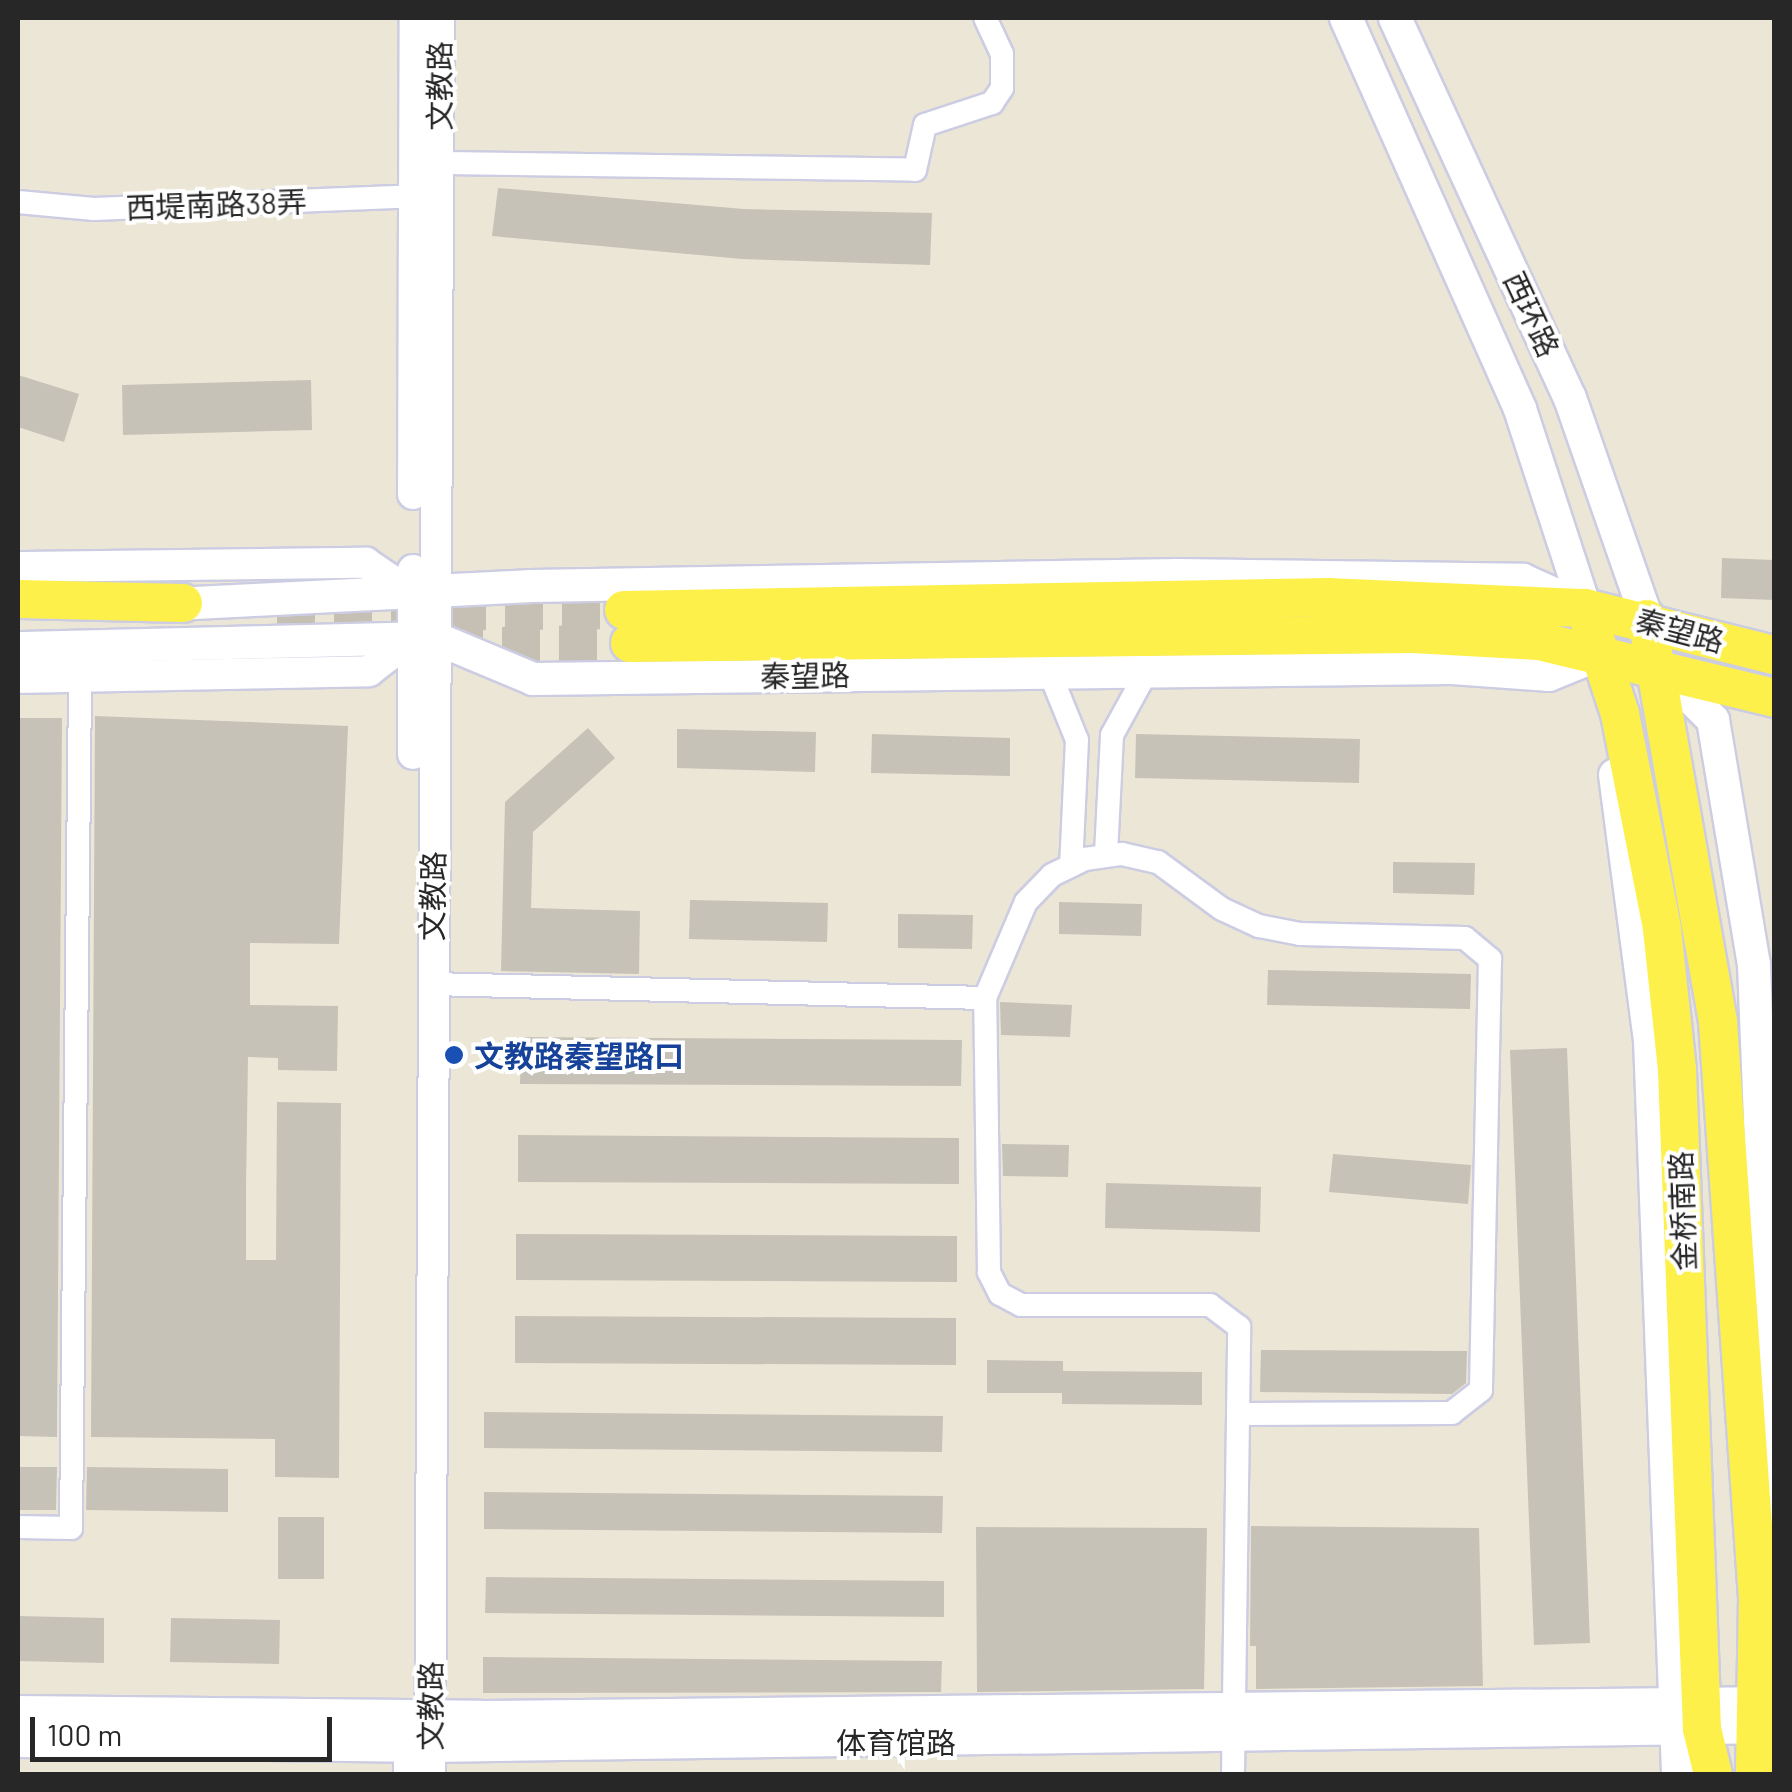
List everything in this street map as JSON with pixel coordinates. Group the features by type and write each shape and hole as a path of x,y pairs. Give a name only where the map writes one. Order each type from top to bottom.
{"main road":[{"name":"西环路","path":"1346,18 1520,409 1586,608"},
{"name":"西环路","path":"1395,18 1570,398 1647,620"},
{"name":"秦望路","path":"18,616 183,603 424,594 1178,575 1523,580 1586,608"},
{"name":"秦望路","path":"1774,655 1647,620 1586,608 1328,597 627,626 1413,634 1540,641 1660,666 1774,698"},
{"path":"18,599 183,603"},
{"name":"金桥南路","path":"1586,608 1620,714 1662,929 1677,1070 1689,1717 1678,1774"},
{"name":"金桥南路","path":"1647,620 1660,666 1718,1022 1767,1724 1755,1774"},
{"name":"秦望路","path":"18,648 424,638 534,679 1452,668 1549,675 1598,655"},
{"name":"体育馆路","path":"18,1712 419,1746"},
{"name":"金桥南路","path":"1689,1717 1712,1774"},
{"name":"体育馆路","path":"18,1741 419,1746 1689,1717 1767,1724"}],"street":[{"name":"文教路","path":"414,18 414,196 424,594 419,1746"},
{"name":"文教路","path":"424,594 439,18"},
{"path":"438,163 915,170 925,125 992,103 1002,88 1002,54 985,18"},
{"name":"西堤南路38弄","path":"18,202 94,209 414,196"},
{"path":"18,568 366,563 424,594"},
{"name":"文教路","path":"419,1746 432,984 424,638"},
{"path":"18,678 370,671 424,638"},
{"path":"1049,671 1077,740 1071,866"},
{"path":"1106,854 1112,735 1147,671"},
{"path":"18,1527 71,1528 80,677"},
{"path":"1234,1774 1234,1725 1240,1414 1242,1339 1222,1310 1021,1305 992,1284 985,998 1026,902 1071,866 1106,854 1158,862 1222,908 1259,926 1300,934 1465,938 1490,960 1481,1390 1452,1414 1240,1414"},
{"path":"432,984 985,998"}],"building":[{"path":"498,188 744,209 932,213 930,265 742,259 492,236"},
{"path":"18,375 79,394 64,442 18,427"},
{"path":"311,380 312,430 123,435 122,385"},
{"path":"1722,558 1774,560 1774,600 1721,598"},
{"path":"95,716 348,726 339,944 250,943 250,1005 338,1006 337,1071 278,1070 278,1058 248,1057 246,1187 246,1260 276,1260 277,1102 341,1103 339,1478 275,1477 275,1439 91,1437"},
{"path":"18,718 62,718 57,1437 18,1436"},
{"path":"588,728 615,758 533,832 531,908 640,911 639,974 501,971 505,802"},
{"path":"677,729 816,732 815,772 677,768"},
{"path":"872,734 1010,738 1010,776 871,773"},
{"path":"1136,734 1360,739 1359,783 1135,778"},
{"path":"1393,862 1475,863 1474,895 1393,893"},
{"path":"690,900 828,903 827,942 689,939"},
{"path":"1059,902 1142,904 1141,936 1059,934"},
{"path":"898,914 973,915 972,949 898,948"},
{"path":"1268,970 1471,974 1470,1009 1267,1005"},
{"path":"1000,1002 1072,1005 1070,1037 1001,1035"},
{"path":"521,1037 962,1040 961,1086 520,1084"},
{"path":"1567,1048 1590,1643 1534,1645 1510,1050"},
{"path":"518,1135 959,1138 959,1184 518,1182"},
{"path":"1002,1144 1069,1145 1068,1177 1003,1176"},
{"path":"1333,1154 1471,1165 1468,1204 1329,1192"},
{"path":"1106,1183 1261,1187 1260,1232 1105,1228"},
{"path":"516,1234 957,1236 957,1282 516,1280"},
{"path":"515,1316 956,1318 956,1365 515,1363"},
{"path":"1261,1350 1467,1351 1466,1383 1452,1394 1260,1392"},
{"path":"987,1360 1063,1361 1063,1371 1202,1372 1202,1405 1062,1404 1062,1393 987,1393"},
{"path":"484,1412 943,1416 942,1452 484,1448"},
{"path":"18,1467 57,1467 56,1510 18,1510"},
{"path":"87,1467 228,1469 228,1512 86,1510"},
{"path":"484,1492 943,1496 942,1533 484,1529"},
{"path":"278,1517 324,1517 324,1579 278,1579"},
{"path":"1251,1526 1479,1528 1483,1686 1256,1689 1256,1646 1250,1646"},
{"path":"976,1527 1207,1528 1204,1689 977,1692"},
{"path":"486,1577 944,1581 944,1617 485,1613"},
{"path":"18,1616 104,1618 104,1663 18,1661"},
{"path":"171,1618 280,1620 279,1664 170,1662"},
{"path":"483,1657 942,1661 941,1692 483,1693"}],"tunnel":[{"path":"277,613 624,610"},
{"path":"445,647 630,643"}],"place":[{"name":"文教路秦望路口","path":"454,1055"}]}
